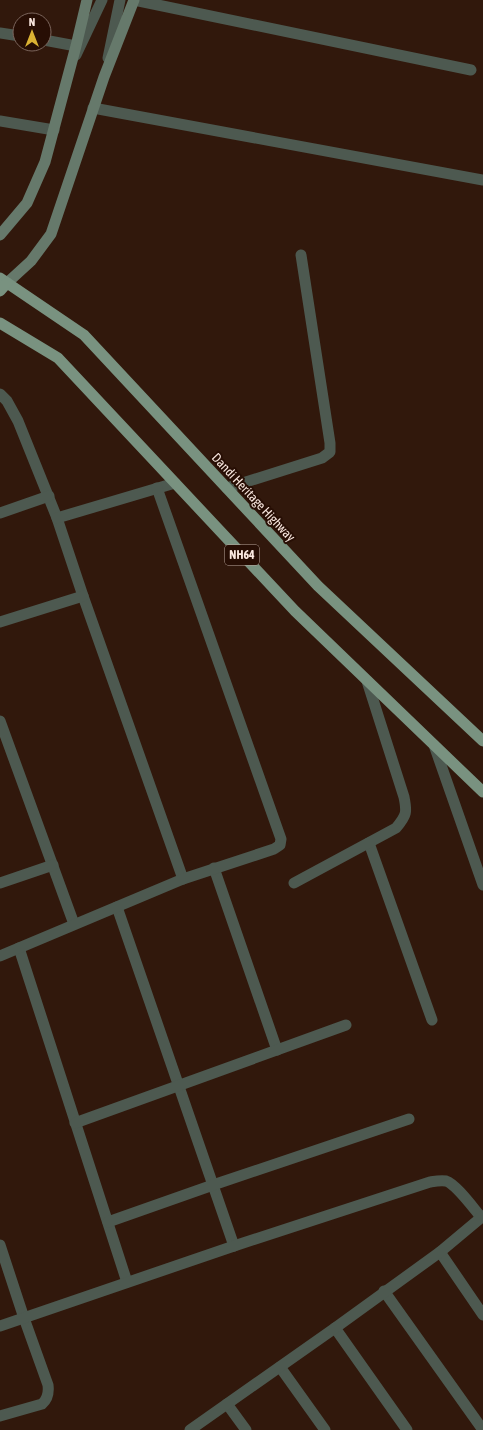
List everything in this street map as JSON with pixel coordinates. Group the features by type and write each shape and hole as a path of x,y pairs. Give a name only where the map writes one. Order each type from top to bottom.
{"main road":[{"path":"0,235 27,203 45,162 87,0"},
{"path":"2,284 31,261 51,234 93,108 134,0"},
{"name":"Dandi Heritage Highway","path":"2,284 84,335 318,586 483,741"},
{"name":"NH64","path":"0,322 58,358 295,611 483,792"}],"street":[{"path":"70,69 102,0"},
{"path":"104,77 120,0"},
{"path":"134,0 471,70"},
{"path":"0,32 12,34"},
{"path":"52,42 76,46"},
{"path":"93,108 483,180"},
{"path":"0,121 54,130"},
{"path":"227,488 322,458 330,452 330,443 301,255"},
{"path":"0,394 7,401 18,421 57,518 82,596 183,879"},
{"path":"57,518 175,483"},
{"path":"0,956 183,879 274,849 280,845 281,839 157,488"},
{"path":"0,513 48,496"},
{"path":"0,622 82,596"},
{"path":"294,883 396,828 403,820 407,810 367,681"},
{"path":"0,721 4,746 53,866 74,924"},
{"path":"434,745 483,885"},
{"path":"369,843 432,1020"},
{"path":"0,883 53,866"},
{"path":"214,868 277,1050"},
{"path":"117,908 234,1246"},
{"path":"19,948 127,1282"},
{"path":"76,1123 346,1025"},
{"path":"108,1222 409,1119"},
{"path":"0,1326 234,1246 430,1182 439,1180 452,1184 482,1216 440,1252 190,1430"},
{"path":"0,1245 48,1385 48,1396 46,1401 42,1404 0,1416"},
{"path":"440,1252 483,1315"},
{"path":"384,1291 483,1430"},
{"path":"335,1328 407,1430"},
{"path":"280,1367 326,1430"},
{"path":"227,1404 246,1430"}]}
